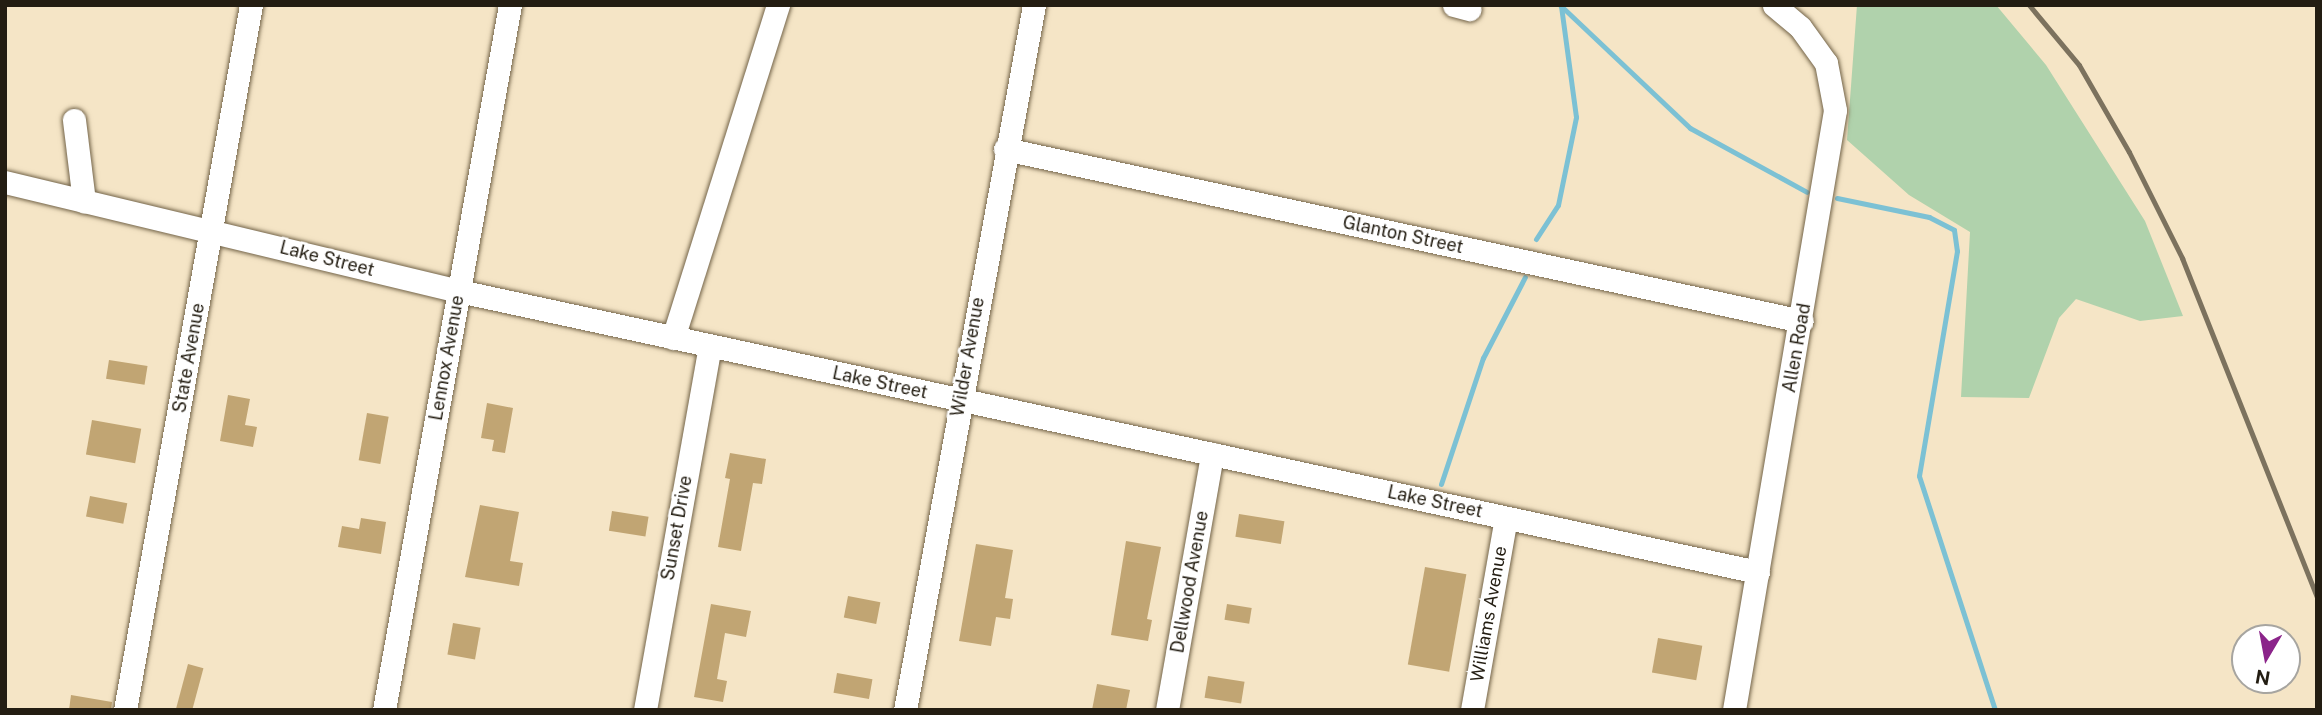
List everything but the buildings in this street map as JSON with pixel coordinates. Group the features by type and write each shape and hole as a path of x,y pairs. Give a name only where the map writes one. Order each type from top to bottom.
{"street":[{"name":"State Avenue","path":"125,710 251,5"},
{"name":"Lennox Avenue","path":"384,710 510,5"},
{"path":"673,338 778,5"},
{"name":"Wilder Avenue","path":"905,710 1005,149 1034,5"},
{"name":"Allen Road","path":"1734,710 1833,136 1833,85 1814,45 1774,5"},
{"path":"74,120 85,201"},
{"name":"Glanton Street","path":"1005,149 1802,321"},
{"name":"Lake Street","path":"5,182 459,292 1758,572"},
{"name":"Sunset Drive","path":"645,710 710,346"},
{"name":"Dellwood Avenue","path":"1167,710 1212,454"},
{"name":"Williams Avenue","path":"1472,710 1506,518"}],"green space":[{"path":"1857,5 1996,5 2046,65 2145,221 2183,316 2140,321 2076,299 2059,318 2029,398 1961,397 1970,232 1909,195 1847,140"}],"waterway":[{"path":"1560,5 1690,128 1807,192"},
{"path":"1536,239 1558,205 1576,117 1561,6"},
{"path":"1837,198 1929,217 1954,230 1957,251 1919,476 1995,710"},
{"path":"1441,484 1483,358 1525,277"}],"railway":[{"path":"2029,5 2079,65 2129,152 2182,258 2317,597"}]}
